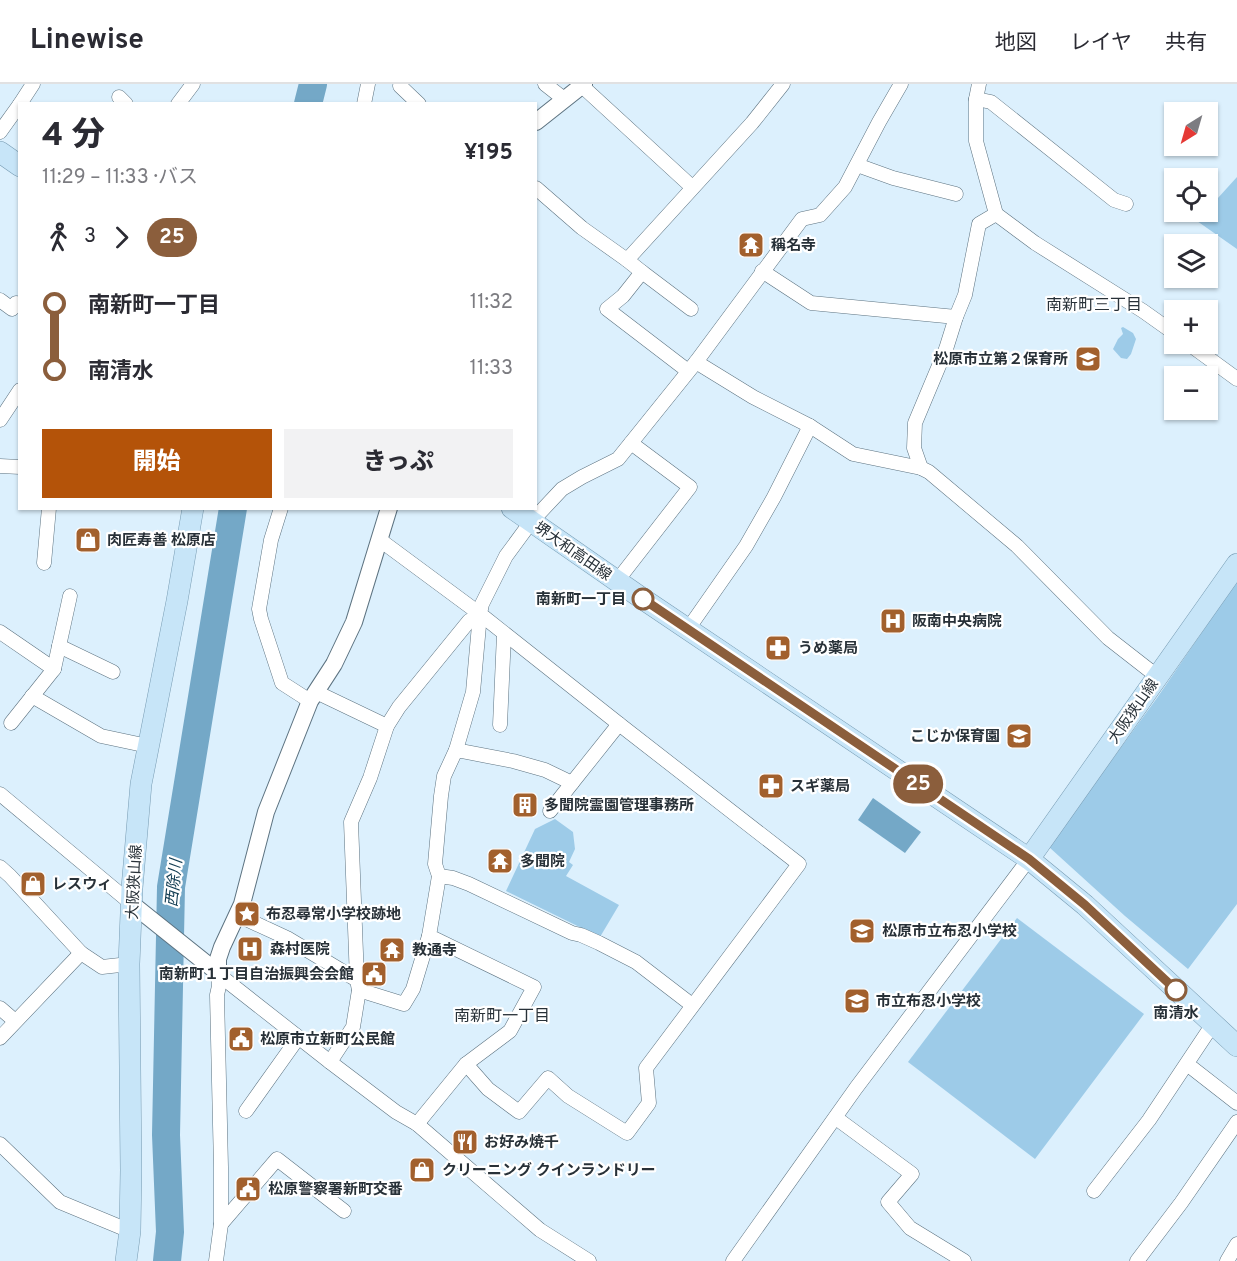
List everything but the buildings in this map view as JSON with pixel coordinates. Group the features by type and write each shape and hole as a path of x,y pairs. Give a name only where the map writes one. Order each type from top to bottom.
{"main road":[{"path":"0,152 18,165"},
{"name":"大阪狭山線","path":"126,1261 130,1231 131,1170 129,964 136,908 132,888 141,784 193,510"},
{"name":"堺大和高田線","path":"515,510 1029,859 1085,905 1237,1047"},
{"name":"大阪狭山線","path":"1029,859 1237,564"}],"street":[{"path":"21,102 33,84"},
{"path":"180,102 193,84"},
{"path":"364,102 368,84"},
{"path":"545,84 564,99"},
{"path":"627,261 752,123 783,84"},
{"path":"237,915 286,938 358,985 404,1004 412,989 429,936 439,876 435,864 444,776 456,750 473,692 482,604 506,556 531,522 562,489 618,459 692,366 802,219 819,214 845,187 901,84"},
{"path":"979,84 976,99 976,141 996,214 1035,243 1164,326"},
{"path":"537,121 583,85 692,187"},
{"path":"400,86 417,102"},
{"path":"976,99 991,102 1114,200 1126,204"},
{"path":"0,132 18,107"},
{"path":"857,165 893,178 956,194"},
{"path":"537,189 582,228 691,309"},
{"path":"921,468 914,448 915,423 946,349 965,295 979,224 996,214"},
{"path":"762,271 811,303 956,317"},
{"path":"642,272 623,296 607,309 692,366 810,426 853,454 921,468 929,472 1017,546 1108,638 1158,677"},
{"path":"0,300 12,309 16,303 18,304"},
{"path":"1203,354 1237,379"},
{"path":"0,420 18,393"},
{"path":"688,629 746,546 810,426"},
{"path":"617,580 690,487 631,443"},
{"path":"0,466 18,467"},
{"path":"45,563 49,510"},
{"path":"280,510 271,540 259,609 282,683 387,726"},
{"path":"216,1261 221,1224 221,1167 216,994 219,986 215,971 222,947 242,904 266,812 313,696 334,664 354,622 388,510"},
{"path":"380,540 480,614 800,864 646,1068 649,1103 627,1133 568,1096 548,1078 519,1112 488,1089 466,1064"},
{"path":"11,723 54,669 70,596"},
{"path":"330,1062 353,1028 358,985 351,822 370,778 387,726 469,621 480,614"},
{"path":"500,725 504,634"},
{"path":"1,635 54,669"},
{"path":"59,646 113,672"},
{"path":"32,696 101,736 148,746"},
{"path":"550,812 619,724"},
{"path":"456,750 545,770 572,783"},
{"path":"0,794 136,908 298,1038 396,1112 417,1124 540,1230 580,1259"},
{"path":"733,1261 856,1088 1029,859"},
{"path":"0,867 81,953 102,967 129,964"},
{"path":"439,876 469,884 572,933 598,942 636,962 693,1005"},
{"path":"417,1124 466,1064 510,1031 534,987 429,936"},
{"path":"0,1038 81,953"},
{"path":"0,1008 15,1021"},
{"path":"1094,1191 1149,1120 1213,1024"},
{"path":"246,1111 298,1038"},
{"path":"1187,1064 1237,1103"},
{"path":"836,1118 912,1174 888,1202 910,1228 964,1261"},
{"path":"1137,1261 1181,1203 1237,1122"},
{"path":"0,1144 60,1202 130,1231"},
{"path":"221,1224 278,1159 344,1211"},
{"path":"1227,1261 1237,1244"}],"shaded area":[{"path":"1237,177 1237,249 1198,222 1218,222 1218,198"},
{"path":"1121,328 1133,333 1136,339 1127,359 1121,358 1113,349 1123,334"},
{"path":"1237,581 1237,904 1188,969 1049,847 1157,698"},
{"path":"873,798 921,832 905,853 858,820"},
{"path":"555,819 573,832 575,849 569,862 573,865 566,876 619,905 600,937 506,891 535,829"},
{"path":"1017,918 1144,1014 1035,1159 908,1062"}],"waterway":[{"name":"西除川","path":"308,102 313,84"},
{"name":"西除川","path":"167,1261 170,1232 166,1135 171,887 233,510"}],"bus line":[{"name":"25","path":"643,599 1029,859 1085,905 1176,990"}],"place":[{"name":"稱名寺","path":"751,245"},
{"name":"松原市立第２保育所","path":"1088,359"},
{"name":"肉匠寿善 松原店","path":"88,540"},
{"name":"南新町一丁目","path":"643,599"},
{"name":"阪南中央病院","path":"893,621"},
{"name":"うめ薬局","path":"778,648"},
{"name":"こじか保育園","path":"1019,736"},
{"name":"スギ薬局","path":"771,786"},
{"name":"多聞院霊園管理事務所","path":"525,805"},
{"name":"多聞院","path":"500,861"},
{"name":"レスウィ","path":"33,884"},
{"name":"布忍尋常小学校跡地","path":"247,914"},
{"name":"松原市立布忍小学校","path":"862,931"},
{"name":"森村医院","path":"250,949"},
{"name":"教通寺","path":"392,950"},
{"name":"南新町１丁目自治振興会会館","path":"374,974"},
{"name":"南清水","path":"1176,990"},
{"name":"市立布忍小学校","path":"857,1001"},
{"name":"松原市立新町公民館","path":"241,1039"},
{"name":"お好み焼千","path":"465,1142"},
{"name":"クリーニング クインランドリー","path":"422,1170"},
{"name":"松原警察署新町交番","path":"248,1189"}],"district":[{"name":"南新町三丁目","path":"1094,304"},
{"name":"南新町一丁目","path":"502,1015"}]}
